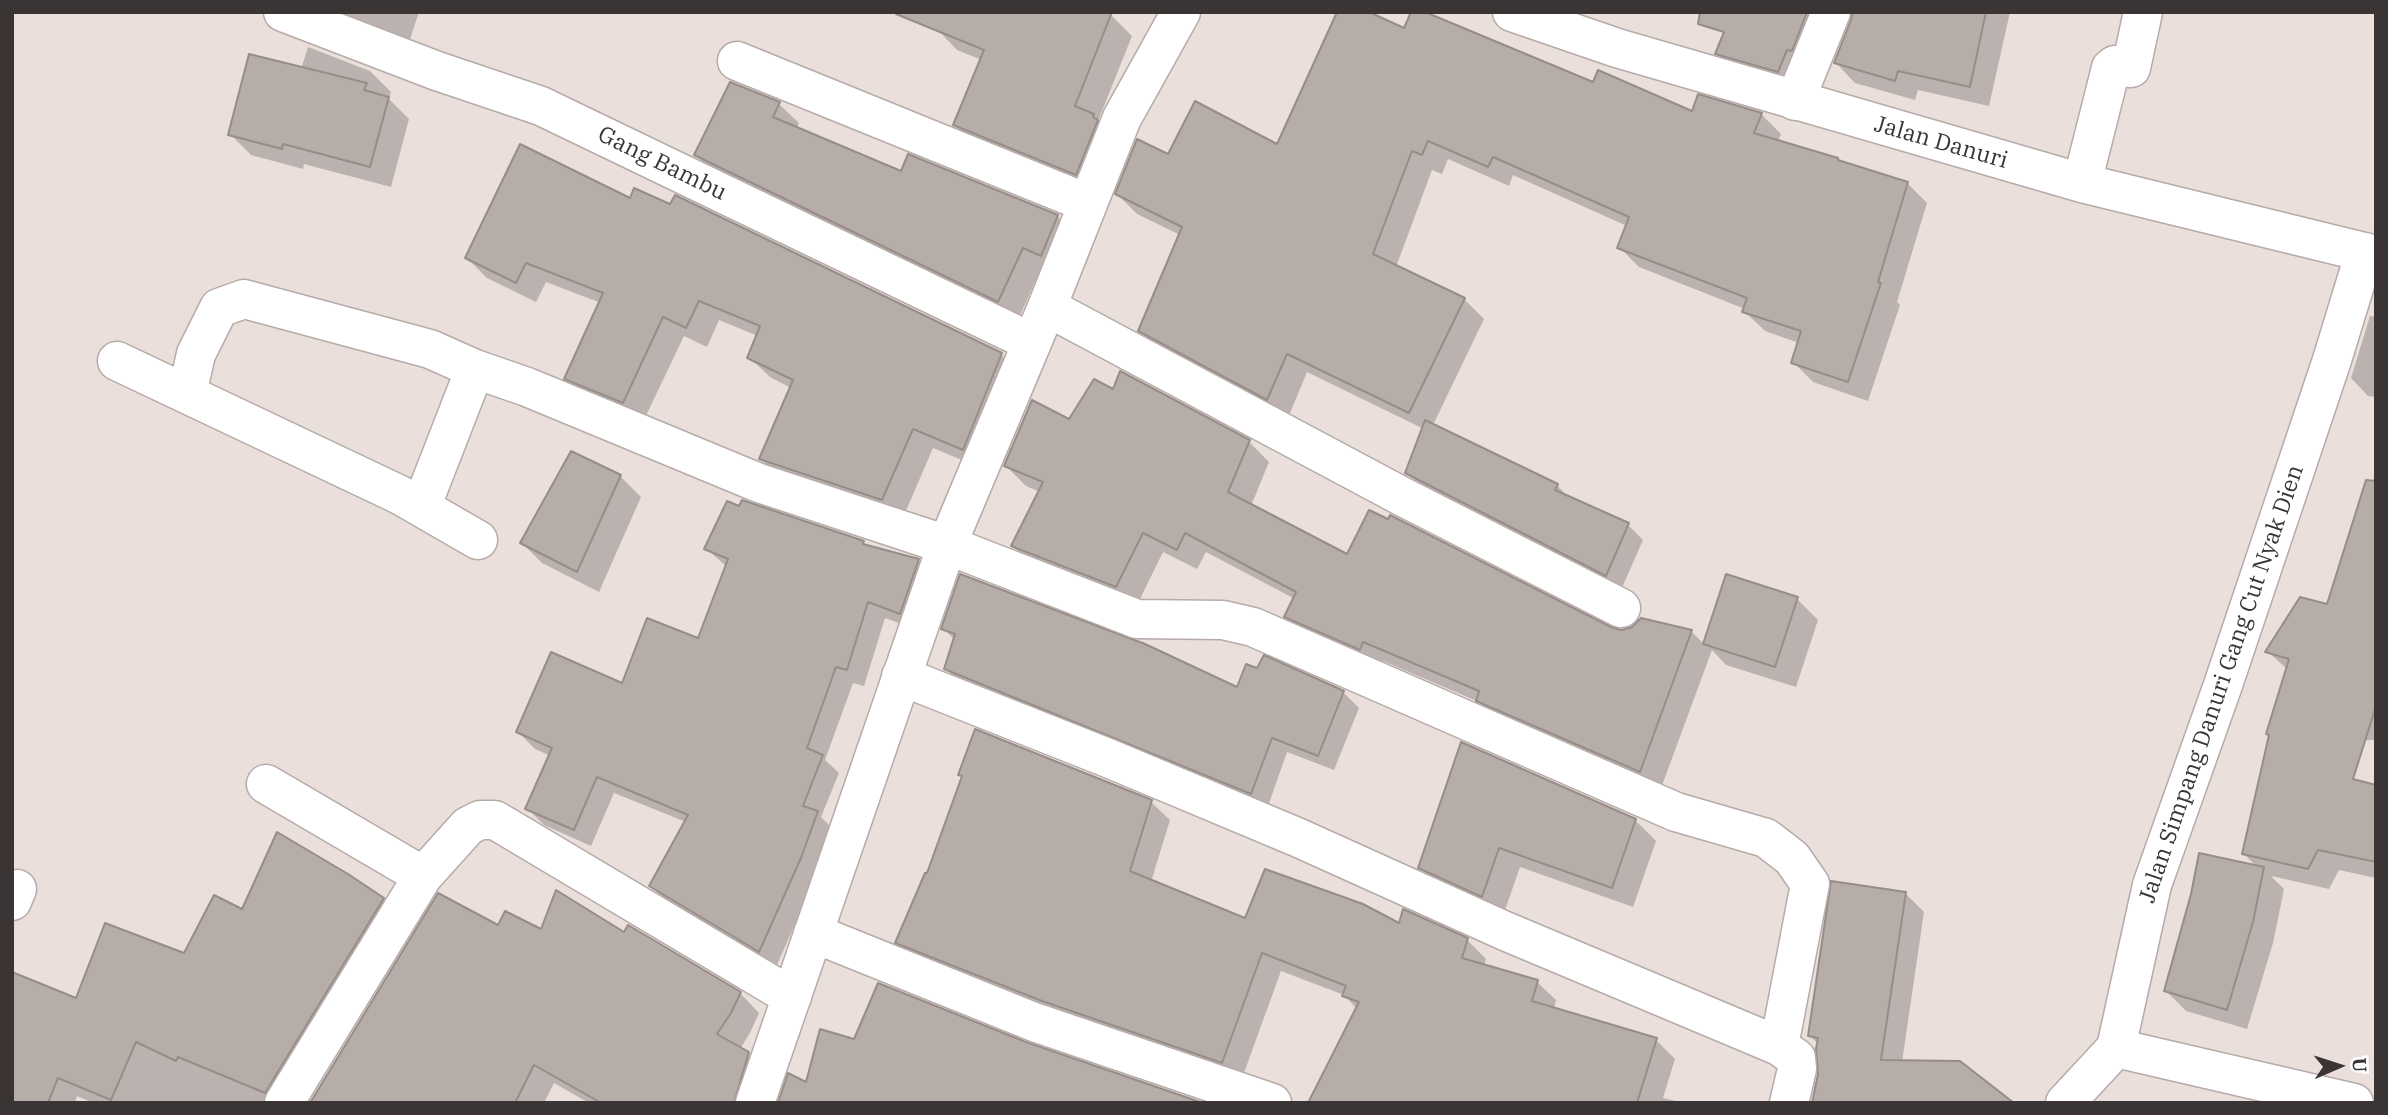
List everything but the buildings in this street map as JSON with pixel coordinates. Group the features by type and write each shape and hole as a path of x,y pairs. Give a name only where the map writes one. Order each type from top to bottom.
{"street":[{"name":"Gang Bambu","path":"283,12 437,71 541,106 1031,342"},
{"path":"755,1103 947,545 1047,307 1122,118 1181,12"},
{"name":"Jalan Danuri","path":"1512,12 1616,48 2082,183 2370,254"},
{"path":"1795,101 1831,12"},
{"path":"2082,183 2110,68 2115,65 2131,68 2143,12"},
{"path":"737,61 1087,203"},
{"name":"Jalan Simpang Danuri Gang Cut Nyak Dien","path":"2116,1048 2152,885 2370,254"},
{"path":"187,394 196,354 219,308 244,299 430,349 759,483 947,545 1136,619 1223,620 1254,627 1676,812 1766,838 1792,858 1810,884 1779,1046"},
{"path":"1047,307 1393,492 1621,608"},
{"path":"117,361 422,505 478,540"},
{"path":"422,505 475,369"},
{"path":"901,676 1108,758 1298,838 1505,931 1779,1046 1796,1058 1797,1069 1789,1103"},
{"path":"266,784 423,876"},
{"path":"285,1103 423,876 468,826 480,820 495,820 792,997"},
{"path":"813,933 1034,1023 1272,1103"},
{"path":"2064,1103 2116,1048 2354,1103"}]}
